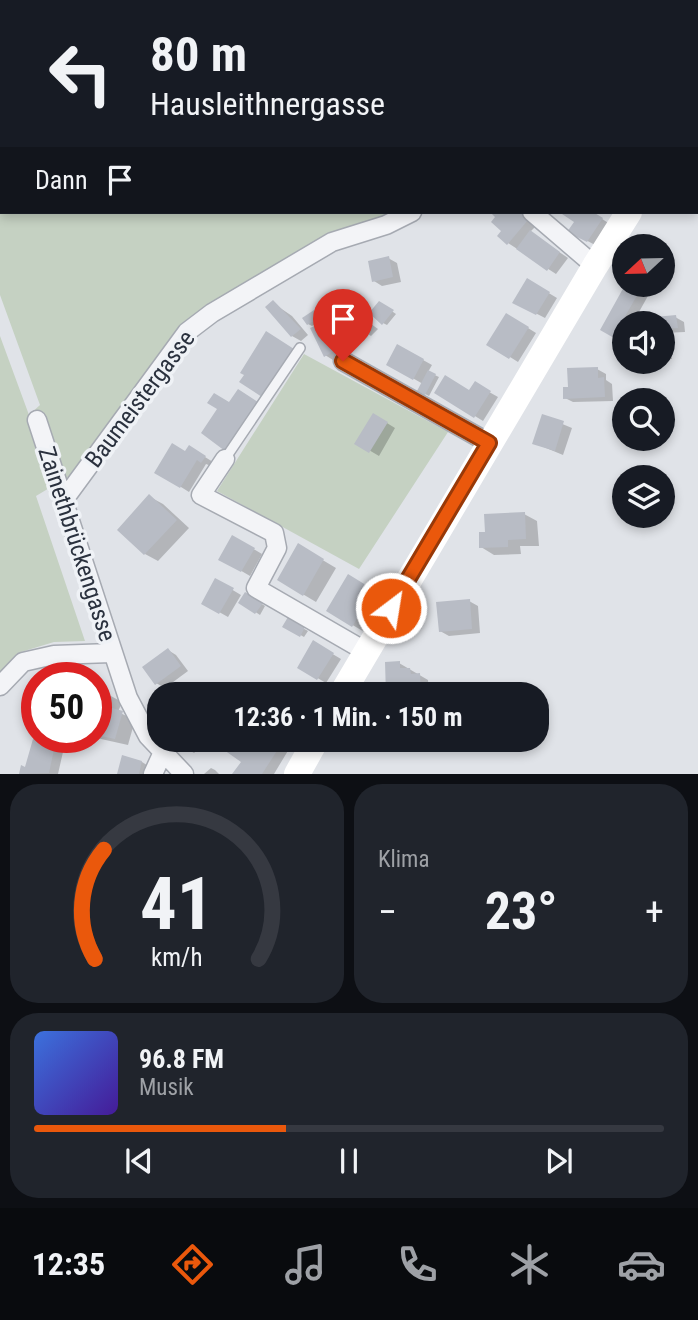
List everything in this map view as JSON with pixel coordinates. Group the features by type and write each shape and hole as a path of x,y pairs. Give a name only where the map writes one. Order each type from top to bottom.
{"main road":[{"path":"348,682 594,266 628,214"},
{"path":"297,774 309,752"}],"street":[{"name":"Baumeistergasse","path":"63,501 187,332 212,313 332,243 386,225 407,214"},
{"path":"534,214 594,266"},
{"path":"343,361 489,443"},
{"name":"Zainethbrückengasse","path":"37,419 111,653 128,698 147,734"},
{"path":"225,459 201,495 274,533 277,548 256,589 365,652"},
{"path":"0,686 23,662 54,655 111,653"},
{"name":"Zainethbrückengasse","path":"163,752 184,774"},
{"path":"153,774 163,752"}],"lane":[{"path":"225,459 300,348"}],"green space":[{"path":"0,214 398,214 198,315 71,475 36,496 85,641 54,642 21,652 0,673 0,336 29,415 40,405 0,295"},
{"path":"304,354 448,432 359,569 217,491"}],"building":[{"path":"492,214 521,214 528,220 507,245 497,236 501,231 491,222 495,217"},
{"path":"562,214 596,214 603,218 587,242 567,232 574,222"},
{"path":"530,230 560,252 547,271 516,249"},
{"path":"389,256 393,277 372,282 368,261"},
{"path":"527,278 550,292 536,315 512,303"},
{"path":"618,298 636,298 628,311 612,311 612,337 600,330"},
{"path":"273,300 301,329 291,337 265,307"},
{"path":"379,301 394,310 382,325 369,313"},
{"path":"314,310 319,318 307,325 302,318"},
{"path":"359,313 370,323 362,332 359,330 347,343 324,357 310,328 319,324 328,341 340,333"},
{"path":"506,313 529,327 509,359 486,345"},
{"path":"266,331 294,349 262,397 239,382 244,375 240,373"},
{"path":"397,344 424,359 413,380 386,365"},
{"path":"598,367 598,378 604,377 605,397 563,399 563,387 568,387 567,368"},
{"path":"428,370 436,374 425,395 417,391"},
{"path":"445,375 469,390 475,381 491,391 474,418 434,393"},
{"path":"238,389 258,402 225,451 201,433 217,409 207,403 214,393 229,402"},
{"path":"373,413 388,422 369,453 354,444"},
{"path":"542,414 564,421 555,451 532,444"},
{"path":"172,443 185,451 189,445 206,456 201,463 197,460 180,488 154,473"},
{"path":"149,494 177,520 144,555 117,530"},
{"path":"525,512 526,539 508,540 508,547 479,548 479,532 485,532 484,514"},
{"path":"232,535 255,548 241,572 218,560"},
{"path":"298,543 324,559 303,596 277,580"},
{"path":"348,574 374,590 352,627 326,611"},
{"path":"215,578 234,588 219,614 201,604"},
{"path":"245,592 263,603 255,614 238,603"},
{"path":"470,599 472,629 439,632 436,602"},
{"path":"288,617 305,627 300,637 282,627"},
{"path":"313,640 334,653 317,680 297,668"},
{"path":"168,648 181,666 159,682 153,682 142,667"},
{"path":"400,661 400,668 410,668 411,674 420,673 420,682 386,682 385,662"},
{"path":"112,708 123,711 115,739 112,738"},
{"path":"227,752 276,752 262,774 232,774 241,762"},
{"path":"29,753 53,753 49,773 19,774 21,765 25,767"},
{"path":"122,755 142,761 139,774 117,774"}],"route":[{"path":"343,361 489,443 391,608"}]}
